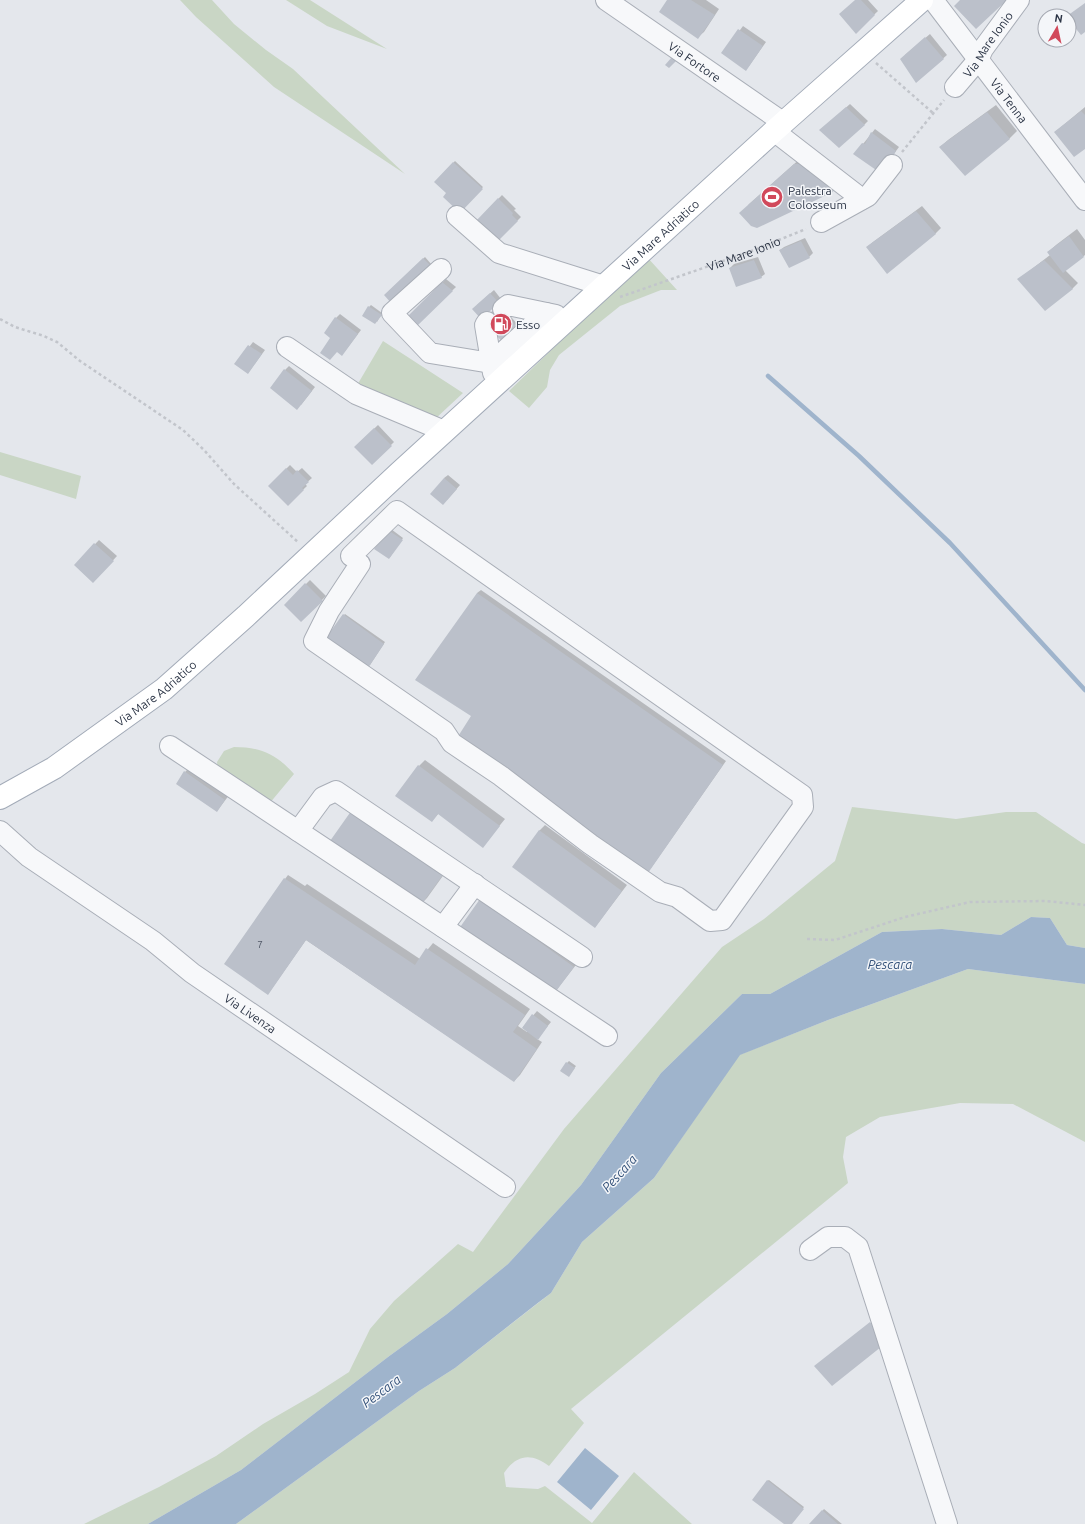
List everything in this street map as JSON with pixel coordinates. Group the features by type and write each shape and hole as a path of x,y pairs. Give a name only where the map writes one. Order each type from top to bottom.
{"main road":[{"name":"Via Mare Adriatico","path":"295,569 318,564 344,549 382,506 400,472 570,318 609,293 779,127 922,0"},
{"name":"Via Mare Adriatico","path":"0,798 54,768 164,689 246,616 311,554 344,549"}],"street":[{"name":"Via Fortore","path":"606,0 779,127 862,199"},
{"name":"Via Tenna","path":"933,0 1085,200"},
{"name":"Via Mare Ionio","path":"955,87 978,60 983,49 1019,0"},
{"path":"821,222 868,196 892,165"},
{"path":"457,216 499,253 609,293"},
{"path":"441,269 392,314 430,353 491,363"},
{"path":"513,312 546,313 570,318"},
{"path":"491,363 546,313"},
{"path":"490,332 491,363 495,386"},
{"path":"286,347 356,394 444,431"},
{"path":"344,549 329,611 314,641 444,731 452,743 501,776 590,844 653,888 660,892 677,897 710,921 722,920 804,807 802,795 382,506"},
{"path":"170,746 607,1036"},
{"path":"298,831 323,797 336,791 582,957"},
{"name":"Via Livenza","path":"0,831 29,857 153,941 192,973 505,1187"},
{"path":"443,927 475,884"},
{"path":"810,1250 828,1237 845,1237 858,1248 947,1524"}],"path":[{"path":"863,52 933,113"},
{"path":"892,165 955,87"},
{"name":"Via Mare Ionio","path":"609,293 748,252 821,222"},
{"path":"0,319 15,327 44,336 57,342 80,361 183,430 204,450 234,484 311,554"},
{"path":"807,939 835,940 905,917 970,902 1046,901 1085,905"}],"green space":[{"path":"180,0 212,0 234,24 266,50 293,69 405,174 274,87 196,17"},
{"path":"286,0 310,0 387,49 327,26"},
{"path":"647,257 677,290 661,290 620,306 559,355 550,370 547,387 529,408 509,391"},
{"path":"383,341 463,393 434,420 356,387"},
{"path":"0,452 81,476 76,499 0,475"},
{"path":"234,747 252,748 267,753 281,761 294,774 269,804 218,772 217,762 224,751"},
{"path":"852,807 956,819 1006,812 1036,812 1085,844 1085,948 1067,945 1050,918 1031,917 1001,935 942,929 882,932 770,994 742,994 661,1073 581,1185 508,1264 447,1314 388,1357 241,1470 148,1524 84,1524 159,1487 216,1456 263,1424 315,1394 349,1372 370,1329 394,1301 458,1244 473,1252 564,1129 722,947 764,919 835,861"},
{"path":"968,969 1085,984 1085,1142 1013,1104 960,1103 880,1117 846,1137 843,1157 848,1183 571,1409 584,1423 549,1466 530,1457 519,1459 514,1462 504,1473 506,1487 538,1489 545,1486 592,1523 634,1472 692,1524 236,1524 419,1391 455,1368 551,1293 582,1242 654,1178 739,1055 828,1020"}],"water":[{"name":"Pescara","path":"1031,917 1050,918 1067,945 1085,948 1085,984 968,969 828,1020 740,1055 654,1178 582,1242 551,1293 455,1368 419,1391 236,1524 148,1524 241,1470 388,1357 447,1314 508,1264 581,1185 661,1073 742,994 770,994 882,932 942,929 1001,935"},
{"path":"585,1448 619,1476 591,1510 557,1482"}],"building":[{"path":"667,0 691,0 715,15 698,39 659,12"},
{"path":"855,0 861,0 875,15 856,34 839,14"},
{"path":"960,0 1007,0 976,29 954,6"},
{"path":"1085,3 1085,32 1081,35 1077,30 1077,9"},
{"path":"738,29 763,46 746,71 721,53"},
{"path":"925,37 944,59 916,83 900,59"},
{"path":"672,57 676,61 669,68 665,65"},
{"path":"846,107 865,125 839,148 819,130"},
{"path":"1081,111 1085,115 1085,149 1074,157 1054,132"},
{"path":"987,112 1010,139 965,176 939,147"},
{"path":"871,132 896,151 891,160 879,172 853,154 862,143 865,144"},
{"path":"453,162 483,189 460,213 443,197 446,193 434,182"},
{"path":"794,164 802,164 834,186 833,192 757,228 751,226 739,213"},
{"path":"498,198 513,213 512,215 518,221 497,242 476,221"},
{"path":"916,211 936,234 887,274 866,247"},
{"path":"1069,236 1084,257 1063,273 1047,252"},
{"path":"801,241 810,258 789,268 779,250"},
{"path":"423,258 432,267 392,304 384,295"},
{"path":"754,260 762,278 736,287 729,268"},
{"path":"1044,260 1073,289 1045,311 1017,279"},
{"path":"442,282 453,291 416,327 407,317"},
{"path":"490,293 499,303 481,319 472,309"},
{"path":"368,306 382,315 375,324 362,316"},
{"path":"498,306 517,327 504,340 483,319"},
{"path":"335,317 358,334 342,356 337,352 330,360 320,353 330,338 324,333"},
{"path":"248,345 262,354 248,374 234,364"},
{"path":"284,369 312,391 297,410 270,388"},
{"path":"374,428 392,446 372,465 354,447"},
{"path":"286,468 293,475 297,470 309,482 302,488 304,490 288,506 268,486"},
{"path":"444,478 457,489 443,505 430,494"},
{"path":"388,530 403,540 389,559 374,549"},
{"path":"94,543 114,561 93,583 74,565"},
{"path":"305,583 323,601 301,622 284,605"},
{"path":"477,593 723,765 648,873 457,738 471,716 415,680"},
{"path":"343,614 384,644 368,668 325,639"},
{"path":"418,765 500,826 483,848 438,814 432,822 395,796"},
{"path":"184,771 225,800 217,812 176,784"},
{"path":"354,807 445,872 421,905 330,841"},
{"path":"539,830 622,891 595,928 512,867"},
{"path":"284,878 415,965 426,948 525,1015 513,1032 537,1049 514,1082 306,940 268,995 224,964"},
{"path":"480,899 574,967 551,998 458,930"},
{"path":"532,1014 548,1026 538,1040 522,1028"},
{"path":"566,1062 575,1068 569,1077 560,1071"},
{"path":"870,1322 886,1343 832,1386 814,1366"},
{"path":"767,1480 804,1509 792,1524 784,1524 752,1500"},
{"path":"822,1510 838,1524 809,1524"}],"waterway":[{"path":"768,376 859,456 950,543 1085,690"}],"tunnel":[{"path":"495,334 512,318"}],"place":[{"name":"Palestra Colosseum","path":"772,197"},
{"name":"Esso","path":"501,324"}]}
